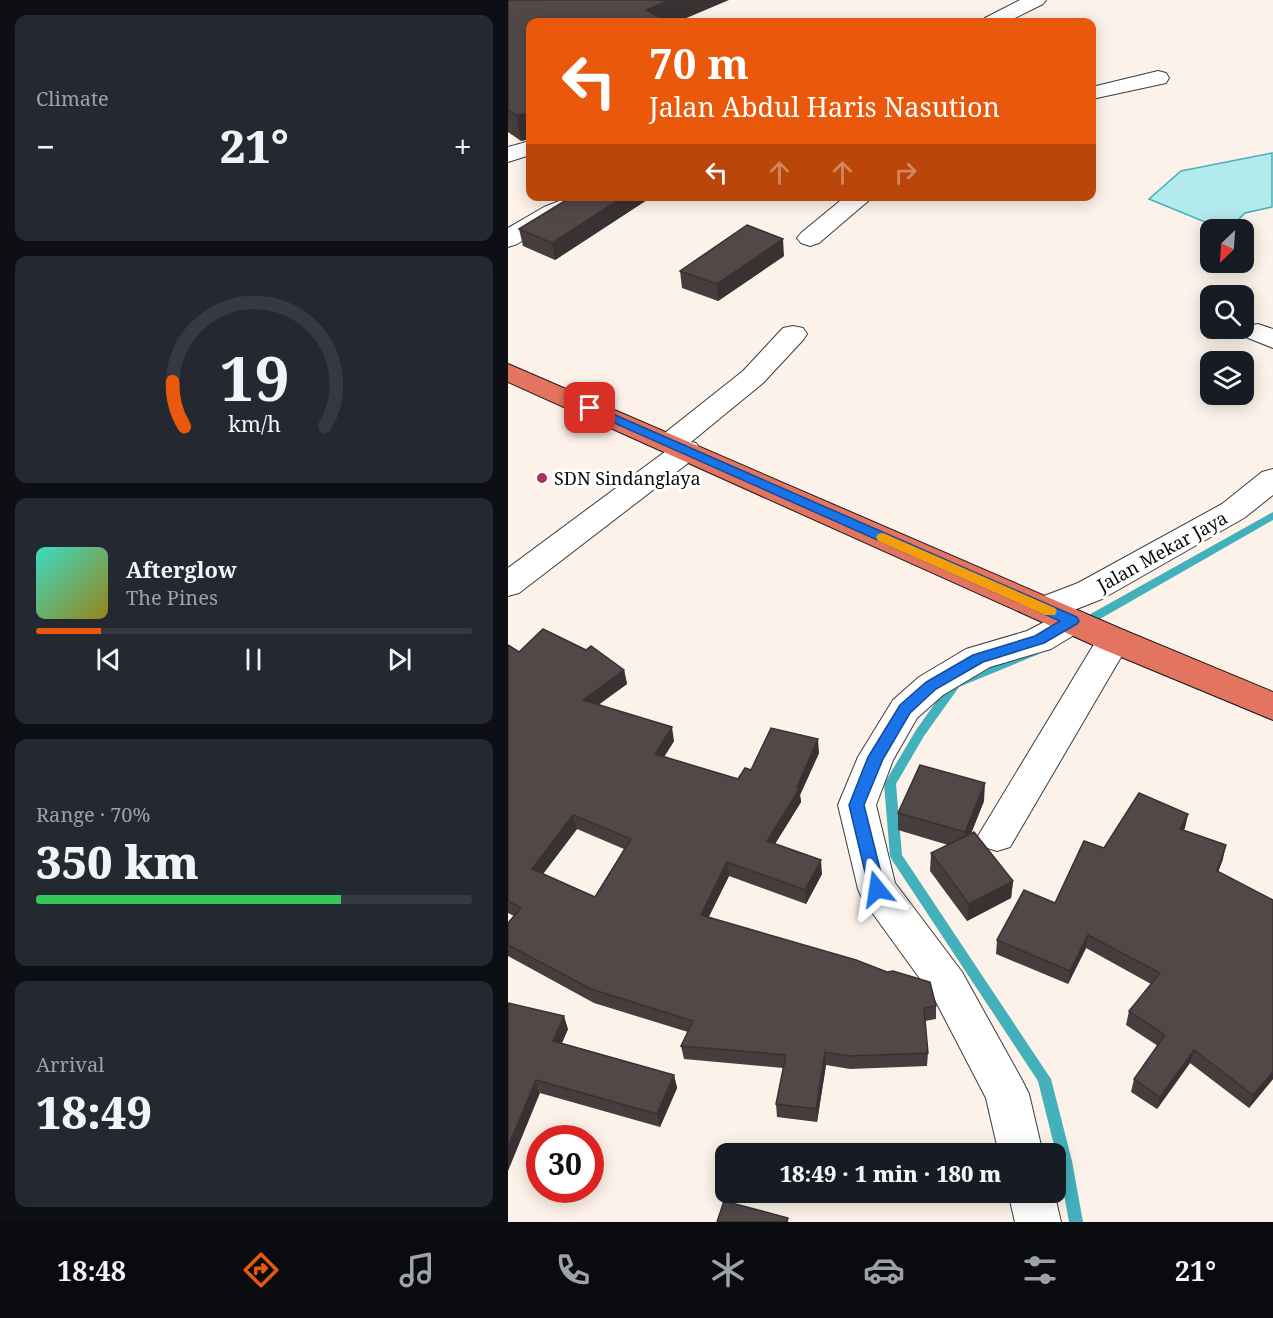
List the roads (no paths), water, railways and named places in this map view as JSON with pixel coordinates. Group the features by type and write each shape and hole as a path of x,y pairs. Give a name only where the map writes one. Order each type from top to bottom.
{"highway":[{"path":"508,372 1110,638 1273,707"}],"street":[{"path":"1000,18 1036,0"},
{"path":"1096,92 1158,78"},
{"path":"508,155 526,149"},
{"path":"508,238 553,212 582,201"},
{"path":"810,238 856,201"},
{"path":"508,585 679,447 753,377 793,334"},
{"name":"Jalan Mekar Jaya","path":"1018,1143 1007,1094 948,985 877,889 857,805 876,757 905,709 931,686 978,658 1039,640 1059,615 1090,591 1233,511 1273,479"},
{"path":"997,836 1038,763 1076,708 1110,638"},
{"path":"1034,1203 1038,1222"}],"water":[{"path":"1272,153 1272,207 1245,213 1239,219 1200,220 1149,199 1181,171"}],"waterway":[{"path":"1082,624 1273,515"},
{"path":"1035,651 955,684 920,733 890,784 896,856 1044,1079 1065,1161 1076,1222"}],"place":[{"name":"SDN Sindanglaya","path":"542,478"}]}
